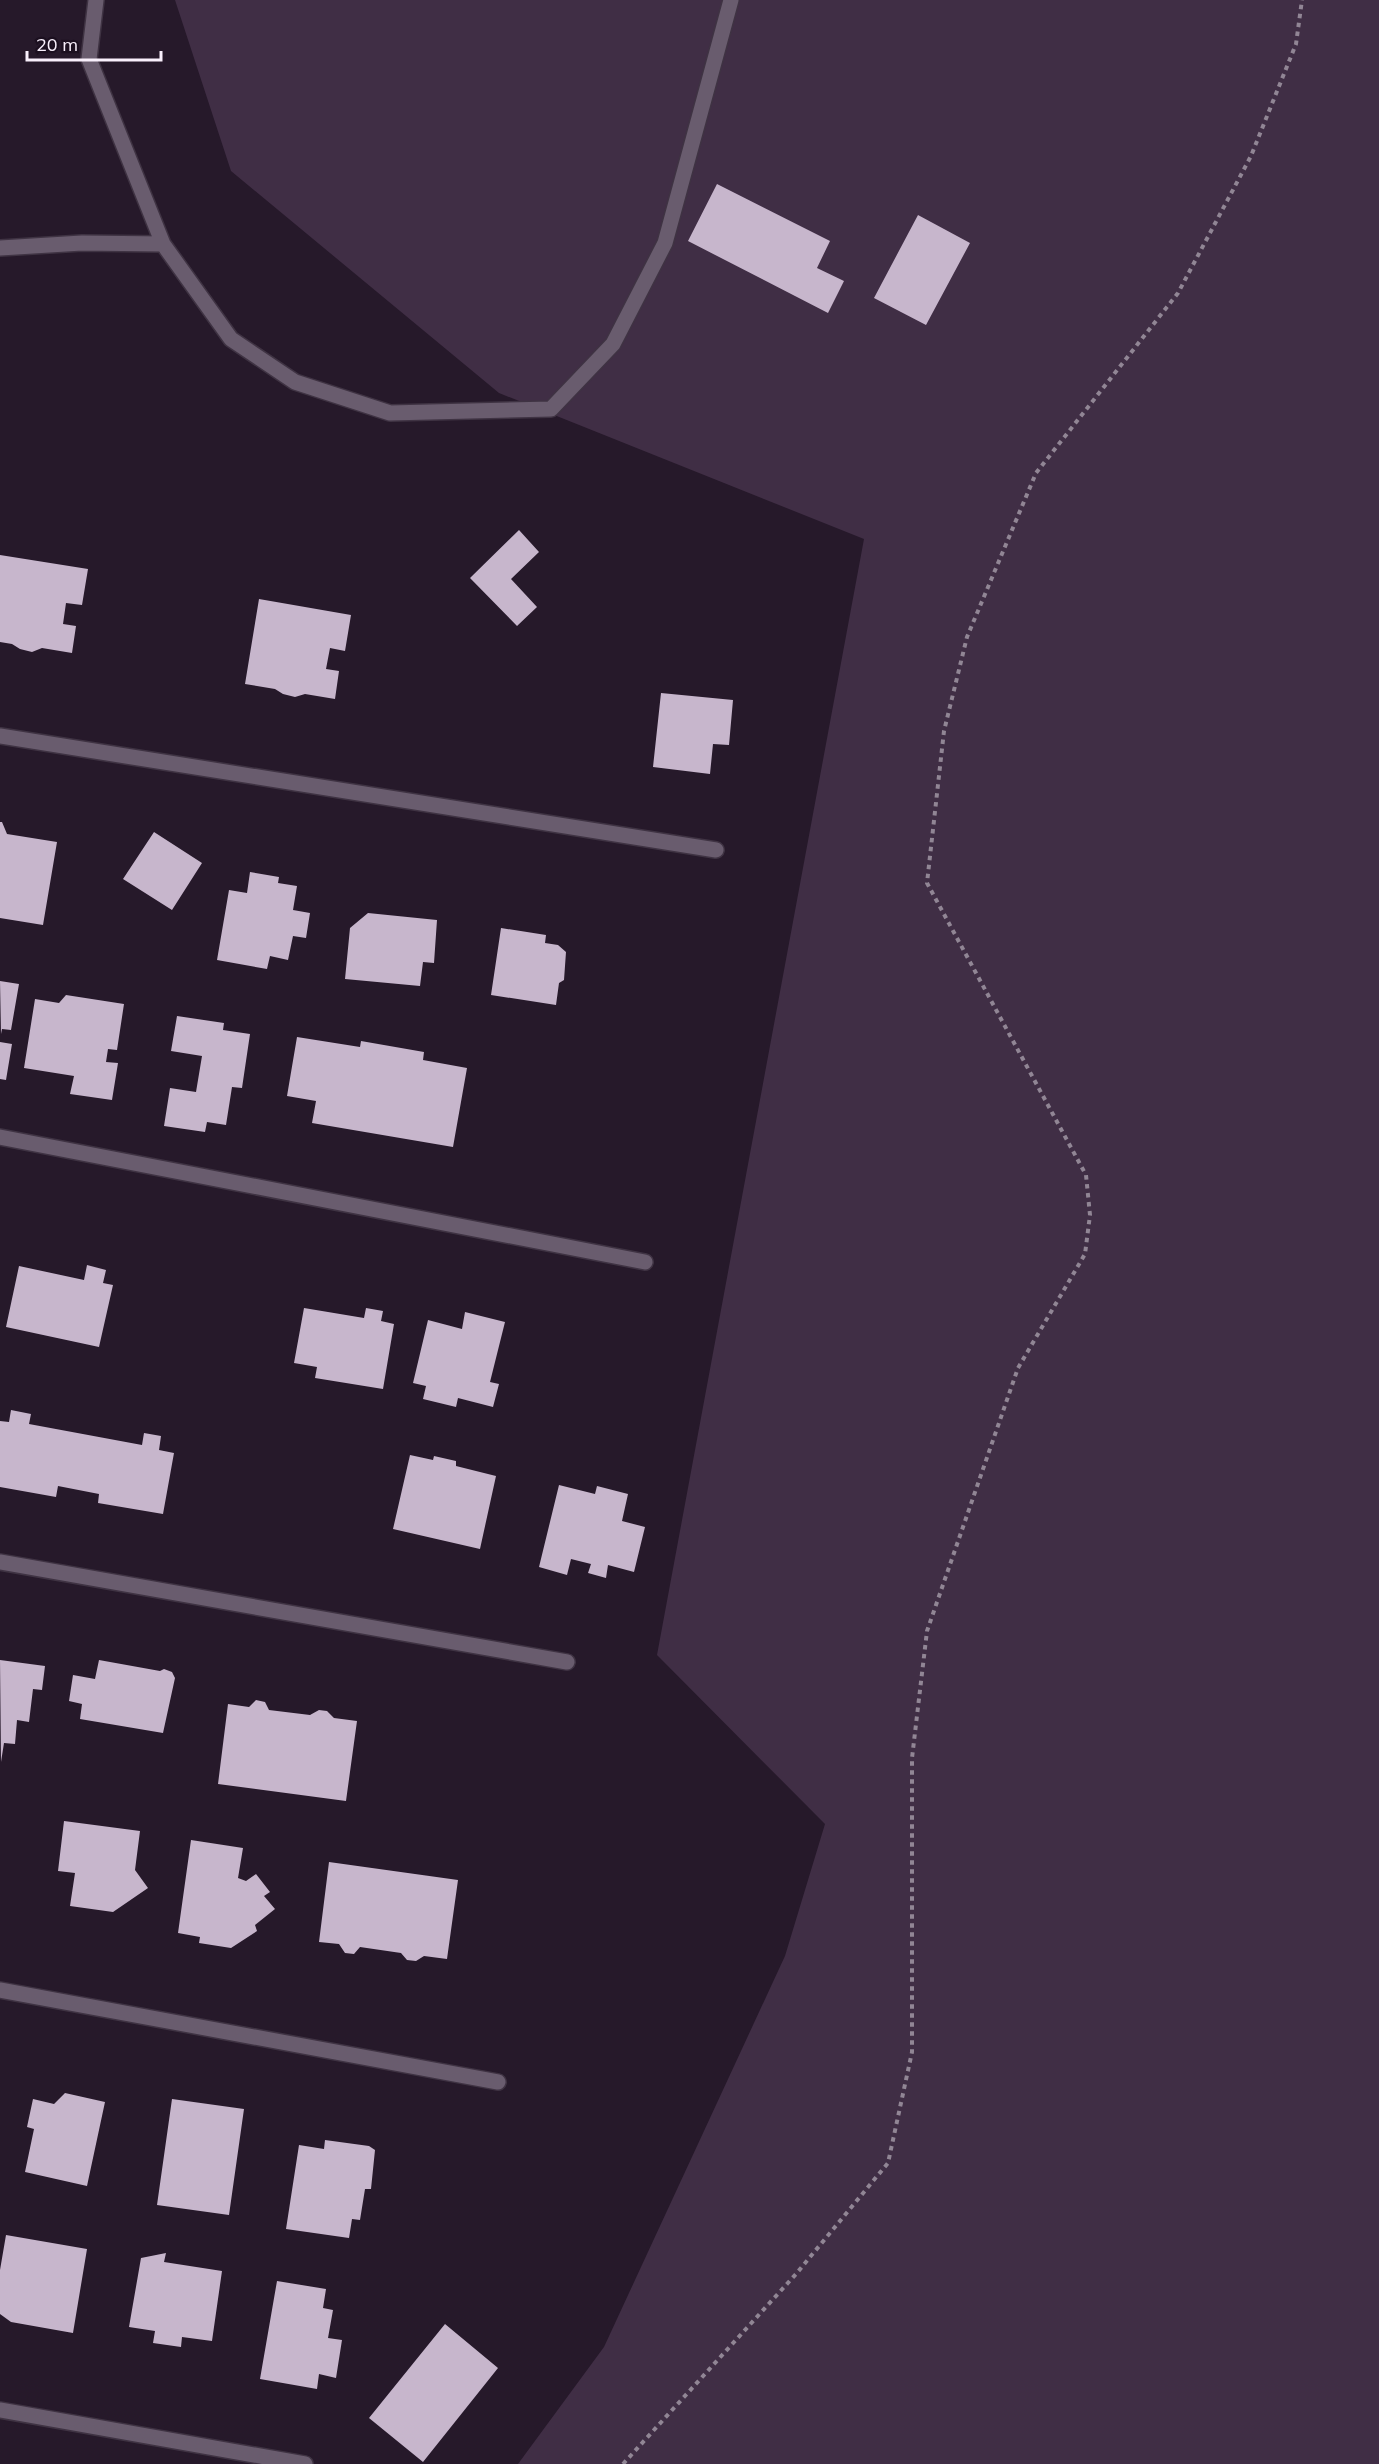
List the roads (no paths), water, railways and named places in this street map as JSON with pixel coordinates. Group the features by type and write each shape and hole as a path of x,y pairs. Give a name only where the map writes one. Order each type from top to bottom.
{"street":[{"path":"96,0 89,59 163,243 231,339 295,382 390,413 551,409 613,344 665,243 731,0"},
{"path":"0,248 82,243 163,243"},
{"path":"0,736 716,850"},
{"path":"0,1137 645,1262"},
{"path":"0,1562 567,1662"},
{"path":"0,1990 498,2082"},
{"path":"0,2410 305,2464"}]}
